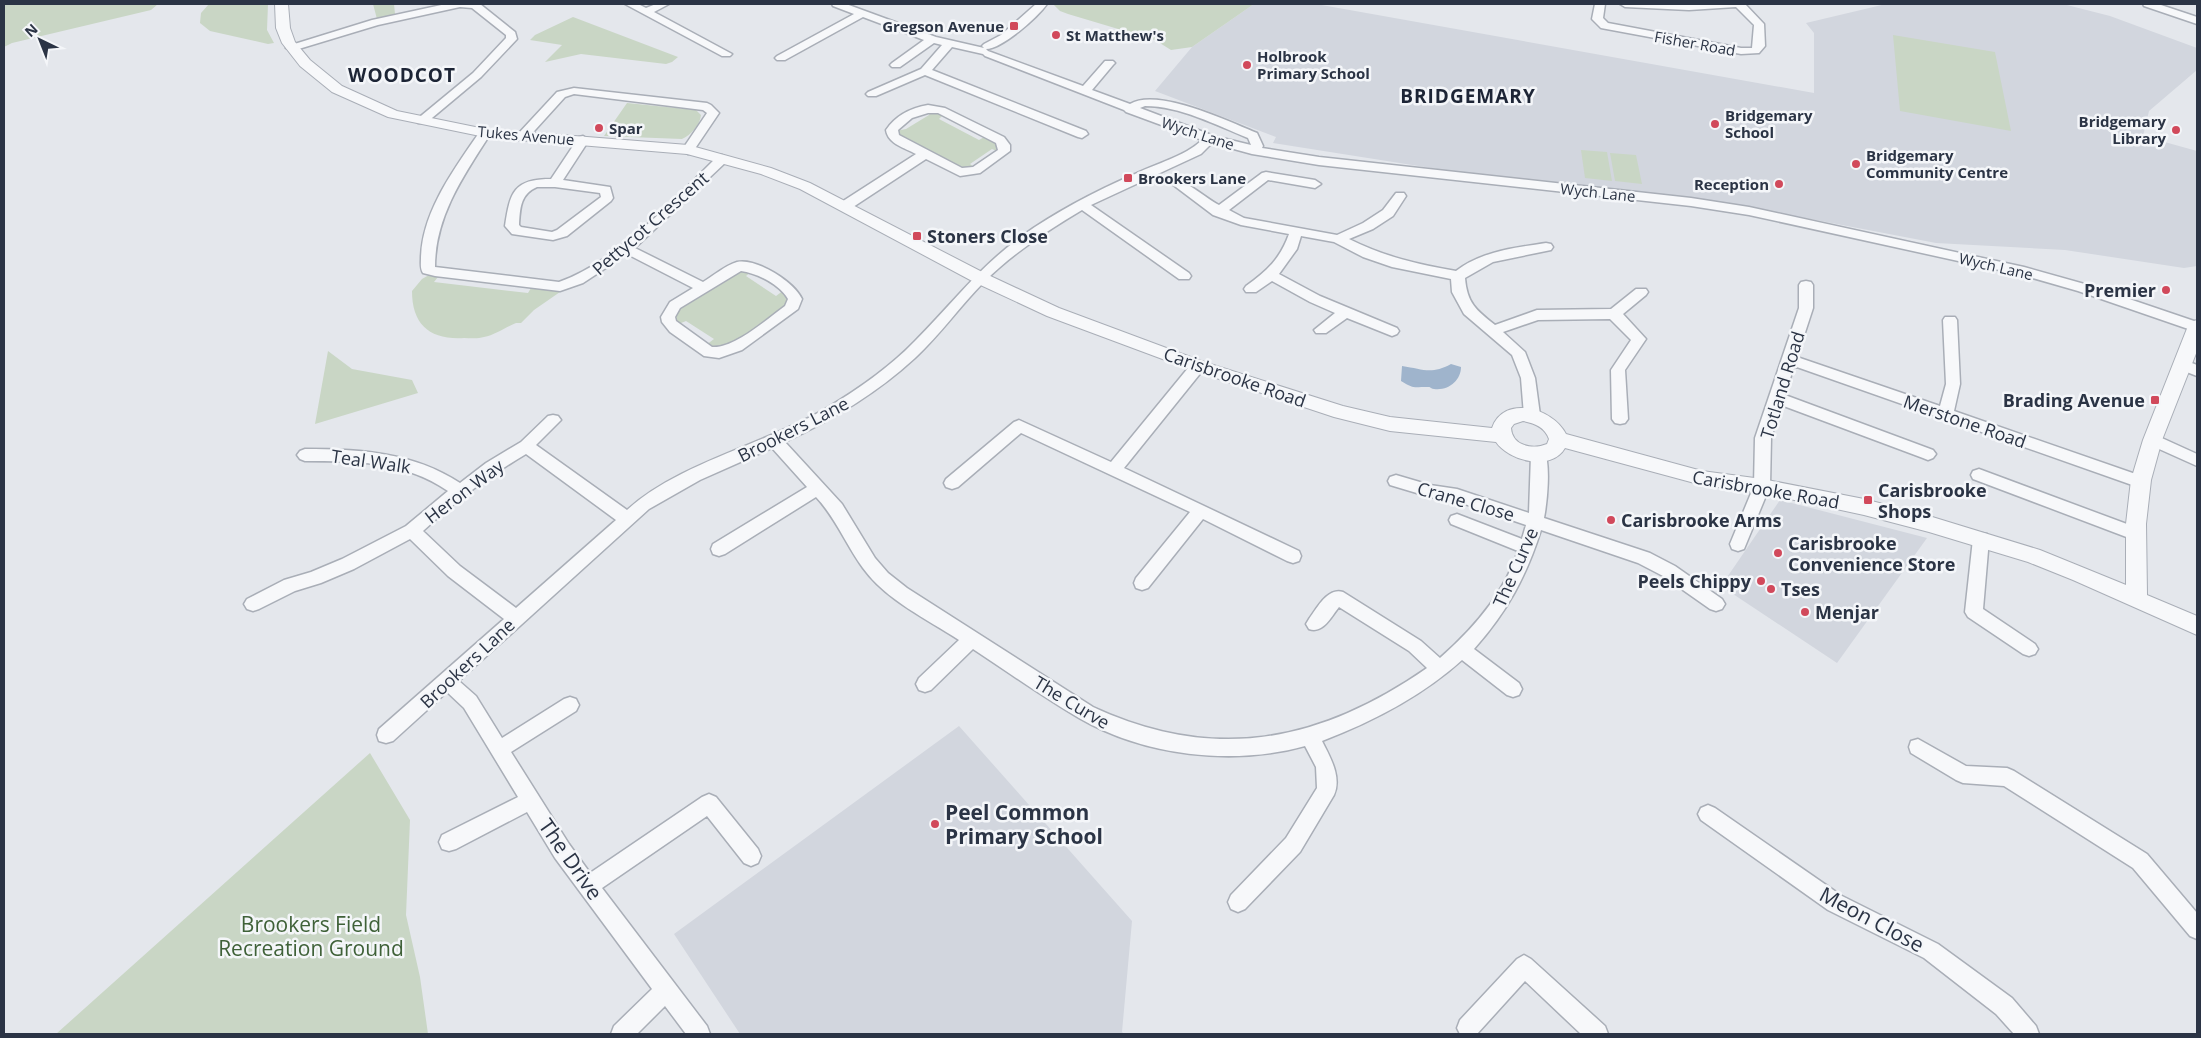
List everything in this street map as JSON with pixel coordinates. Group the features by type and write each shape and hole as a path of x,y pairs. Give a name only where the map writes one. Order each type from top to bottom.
{"street":[{"name":"Tukes Avenue","path":"281,4 283,28 292,48 315,72 337,88 387,112 485,134 583,140 688,150 722,159 805,186 980,278"},
{"path":"292,48 397,16 460,4 475,5 511,34 512,39 477,75 422,120"},
{"path":"630,4 726,54"},
{"path":"646,12 664,4"},
{"name":"Wych Lane","path":"837,4 932,39 992,51 1022,68 1130,110 1210,139 1252,150 1319,161 1692,202 1749,211 2024,272 2083,288 2197,327"},
{"path":"992,51 1042,4"},
{"name":"Fisher Road","path":"1600,4 1597,19 1605,26 1741,52 1755,51 1759,46 1759,24 1740,4"},
{"path":"1625,4 1686,7 1740,4"},
{"path":"2148,4 2192,19 2197,11"},
{"path":"781,58 863,12"},
{"path":"896,65 932,39"},
{"path":"872,94 925,71 950,44"},
{"path":"1085,91 1109,63"},
{"path":"925,71 1082,134"},
{"path":"522,137 561,94 574,91 707,107 713,113 688,150"},
{"path":"1130,110 1145,102 1175,108 1216,121 1253,136 1257,146 1252,150"},
{"path":"928,109 940,110 996,138 1002,142 1005,148 1002,154 970,172 960,172 924,154 896,139 893,136 892,130 896,124 914,113 928,109"},
{"name":"Pettycot Crescent","path":"485,134 450,189 438,214 427,256 428,270 560,287 572,285 625,248 655,223 722,159"},
{"name":"Brookers Lane","path":"386,735 627,519 662,493 775,442 852,399 920,346 980,278 1036,234 1083,205 1197,151 1210,139"},
{"path":"555,183 583,140"},
{"path":"845,206 924,154"},
{"path":"1218,212 1266,176 1315,184"},
{"path":"1174,182 1218,212 1241,221 1338,239 1368,254 1397,264 1458,276"},
{"path":"535,183 555,183 606,190 607,198 562,233 553,236 517,231 512,226 517,193 525,186 535,183"},
{"path":"1338,239 1368,226 1388,213 1400,196"},
{"path":"1083,205 1184,276"},
{"path":"1250,289 1271,275 1290,249 1296,232"},
{"path":"1458,276 1470,266 1492,256 1546,247"},
{"path":"625,248 703,287"},
{"path":"747,266 791,290 795,296 791,309 768,326 737,347 724,352 714,353 674,329 668,322 669,313 675,305 703,287 731,269 747,266"},
{"path":"1271,275 1344,312 1392,331"},
{"path":"1458,276 1459,292 1469,311 1518,352 1528,378 1532,415"},
{"name":"Carisbrooke Road","path":"980,278 1052,312 1198,366 1341,412 1390,424 1501,436"},
{"name":"Totland Road","path":"1762,486 1763,438 1806,308 1806,285"},
{"path":"1492,331 1537,315 1614,314 1641,292"},
{"path":"1320,330 1344,312"},
{"path":"1614,314 1639,339 1618,370 1620,419"},
{"path":"1946,414 1953,384 1950,320"},
{"path":"2137,599 2137,535 2141,482 2153,440 2191,368 2197,327"},
{"name":"Merstone Road","path":"1788,359 2141,482"},
{"path":"1113,471 1198,366"},
{"path":"1775,397 1928,454"},
{"path":"1532,415 1541,418 1553,427 1558,439 1555,448 1539,455 1513,450 1505,443 1501,436 1500,427 1511,416 1532,415"},
{"name":"Heron Way","path":"516,618 454,571 412,531 437,508 526,446 553,420"},
{"path":"952,484 1019,426 1201,510 1292,556"},
{"name":"Carisbrooke Road","path":"1558,439 1702,478 1762,486 1864,507 1981,539 2080,574 2197,626"},
{"path":"2153,440 2197,460"},
{"name":"The Curve","path":"775,442 836,508 869,563 882,578 901,593 1086,713 1114,727 1155,740 1199,747 1228,748 1258,746 1310,736 1366,714 1409,692 1441,670 1463,651 1490,620 1510,588 1527,548 1535,522 1539,455"},
{"path":"526,446 627,519"},
{"name":"Teal Walk","path":"305,455 395,461 418,467 460,491"},
{"path":"1979,475 2137,535"},
{"name":"Crane Close","path":"1396,481 1430,492 1457,495 1644,558 1669,571 1716,604"},
{"path":"1738,544 1762,486"},
{"path":"719,549 818,488"},
{"path":"1142,583 1201,510"},
{"path":"1457,520 1527,548"},
{"path":"253,604 290,585 315,578 348,564 412,531"},
{"path":"1981,539 1974,612 2030,649"},
{"path":"1315,624 1337,597 1415,646 1441,670"},
{"path":"925,684 972,639"},
{"path":"1463,651 1513,689"},
{"name":"The Drive","path":"447,681 470,702 562,851 699,1034"},
{"path":"500,749 570,705"},
{"path":"1238,902 1293,845 1327,789 1325,767 1310,736"},
{"path":"1918,747 1963,774 2008,777 2140,862 2197,929"},
{"path":"449,842 531,800"},
{"path":"588,886 710,803 751,856"},
{"name":"Meon Close","path":"1708,814 1835,903 1931,951 2004,1006 2028,1034"},
{"path":"1468,1028 1524,966 1597,1034"},
{"path":"622,1034 666,990"}],"shaded area":[{"name":"Bridgemary School","path":"1254,4 1316,4 1814,93 1814,33 1806,23 1886,4 2063,4 2110,16 2197,48 2197,70 2149,111 2143,136 2197,151 2197,266 2184,268 2065,250 1936,243 1737,205 1488,177 1273,143 1276,137 1155,91 1192,47"},
{"path":"1780,500 1927,538 1837,663 1721,586"},
{"name":"Peel Common Primary School","path":"959,726 1132,921 1122,1032 1124,1034 740,1034 674,934"}],"green space":[{"path":"4,4 158,4 151,10 12,43 4,47"},
{"path":"209,4 268,4 267,30 274,43 268,44 210,31 200,23 201,13"},
{"path":"373,4 394,4 395,14 377,19"},
{"path":"1053,4 1254,4 1192,47 1171,50 1155,40 1060,11"},
{"path":"573,17 678,57 666,64 581,54 545,62 562,45 530,40 535,35"},
{"path":"1893,35 1995,52 2011,131 1900,111"},
{"path":"627,103 696,110 701,115 694,129 682,139 604,136"},
{"path":"930,111 943,115 939,119 979,140 986,136 1000,147 997,151 992,149 970,164 974,167 967,168 947,162 896,135 896,131 906,129 929,115"},
{"path":"1581,150 1607,152 1612,181 1585,178"},
{"path":"1610,153 1636,155 1642,184 1615,181"},
{"path":"741,270 751,272 746,276 776,296 784,290 790,295 784,310 744,337 716,348 706,345 714,339 686,321 676,325 675,317 682,305"},
{"path":"429,275 438,277 434,282 528,293 531,288 560,292 534,310 521,323 516,323 482,338 452,338 433,333 425,328 415,313 412,291 422,279"},
{"path":"328,351 352,369 412,380 418,393 315,424"},
{"name":"Brookers Field Recreation Ground","path":"370,753 410,820 406,915 420,977 428,1034 56,1034"}],"water":[{"path":"1451,364 1461,367 1459,376 1453,384 1445,388 1414,387 1401,381 1402,366 1432,370"}],"place":[{"name":"Gregson Avenue","path":"1014,26"},
{"name":"St Matthew's","path":"1056,35"},
{"name":"Holbrook Primary School","path":"1247,65"},
{"name":"Bridgemary School","path":"1715,124"},
{"name":"Spar","path":"599,128"},
{"name":"Bridgemary Library","path":"2176,130"},
{"name":"Bridgemary Community Centre","path":"1856,164"},
{"name":"Brookers Lane","path":"1128,178"},
{"name":"Reception","path":"1779,184"},
{"name":"Stoners Close","path":"917,236"},
{"name":"Premier","path":"2166,290"},
{"name":"Brading Avenue","path":"2155,400"},
{"name":"Carisbrooke Shops","path":"1868,500"},
{"name":"Carisbrooke Arms","path":"1611,520"},
{"name":"Carisbrooke Convenience Store","path":"1778,553"},
{"name":"Peels Chippy","path":"1761,581"},
{"name":"Tses","path":"1771,589"},
{"name":"Menjar","path":"1805,612"},
{"name":"Peel Common Primary School","path":"935,824"}],"district":[{"name":"WOODCOT","path":"402,75"},
{"name":"BRIDGEMARY","path":"1468,96"}]}
